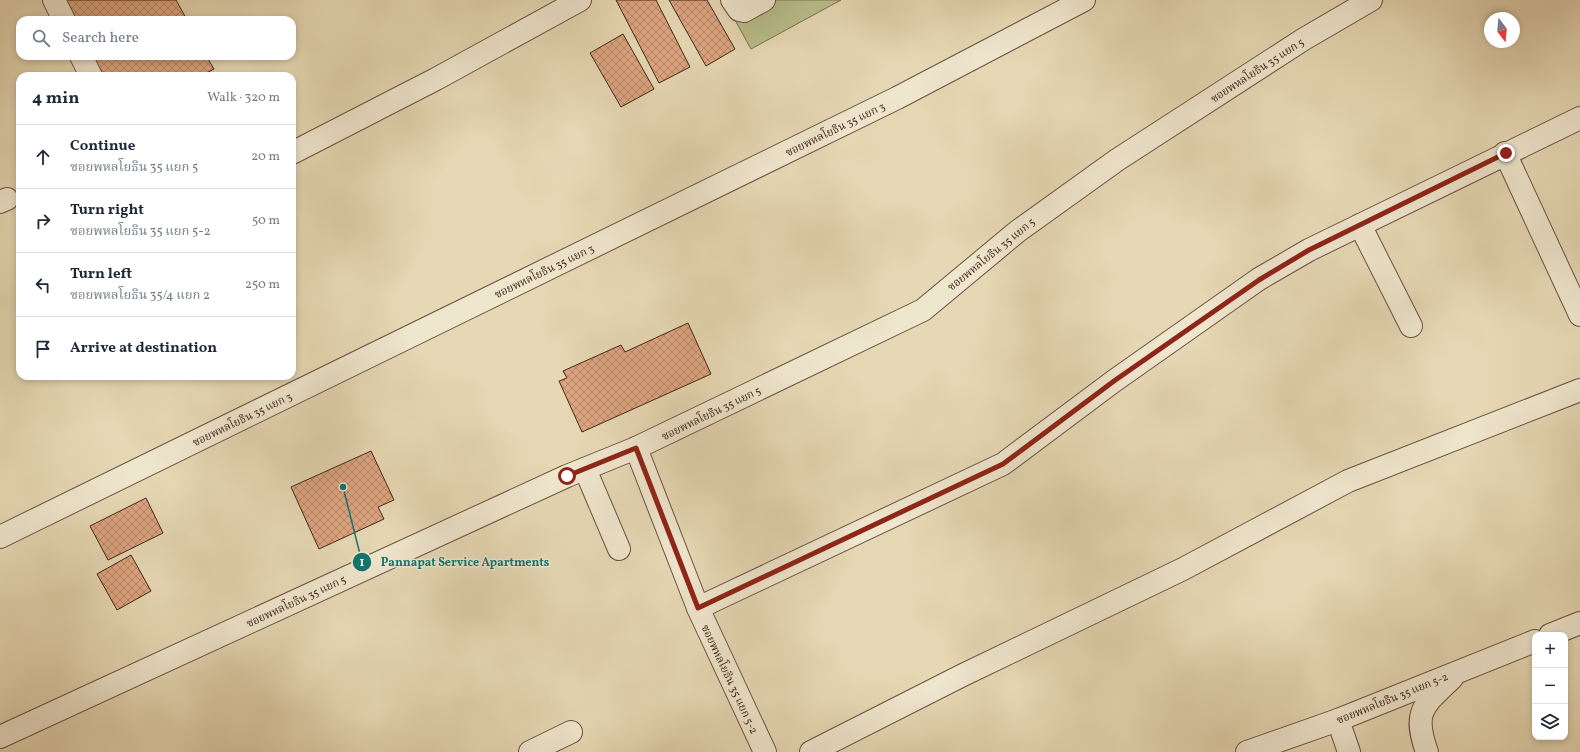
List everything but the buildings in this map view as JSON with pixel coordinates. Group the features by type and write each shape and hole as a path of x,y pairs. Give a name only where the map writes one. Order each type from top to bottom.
{"street":[{"path":"54,0 62,16"},
{"path":"296,151 436,79 580,0"},
{"path":"732,0 739,10 744,11 764,0"},
{"name":"ซอยพหลโยธิน 35 แยก 3","path":"0,537 890,101 1084,0"},
{"name":"ซอยพหลโยธิน 35 แยก 5","path":"0,737 567,476 636,448 923,310 1018,231 1117,160 1304,39 1371,0"},
{"path":"83,60 89,72"},
{"path":"698,608 1003,464 1120,376 1259,280 1309,250 1580,118"},
{"path":"1506,153 1580,314"},
{"path":"1360,225 1411,326"},
{"path":"811,752 963,675 1183,568 1348,481 1580,390"},
{"name":"ซอยพหลโยธิน 35 แยก 5-2","path":"636,448 698,608 764,752"},
{"path":"584,470 619,549"},
{"path":"1559,632 1579,625"},
{"name":"ซอยพหลโยธิน 35 แยก 5-2","path":"1247,752 1338,720 1532,642"},
{"path":"1427,752 1423,741 1420,720 1425,704 1458,672"},
{"path":"1338,720 1349,752"},
{"path":"530,752 571,732"}],"green space":[{"path":"724,0 841,0 751,49"}],"place":[{"name":"Pannapat Service Apartments","path":"343,487"}],"route":[{"path":"567,476 636,448 698,608 1003,464 1187,328 1259,280 1309,250 1506,153"}]}
